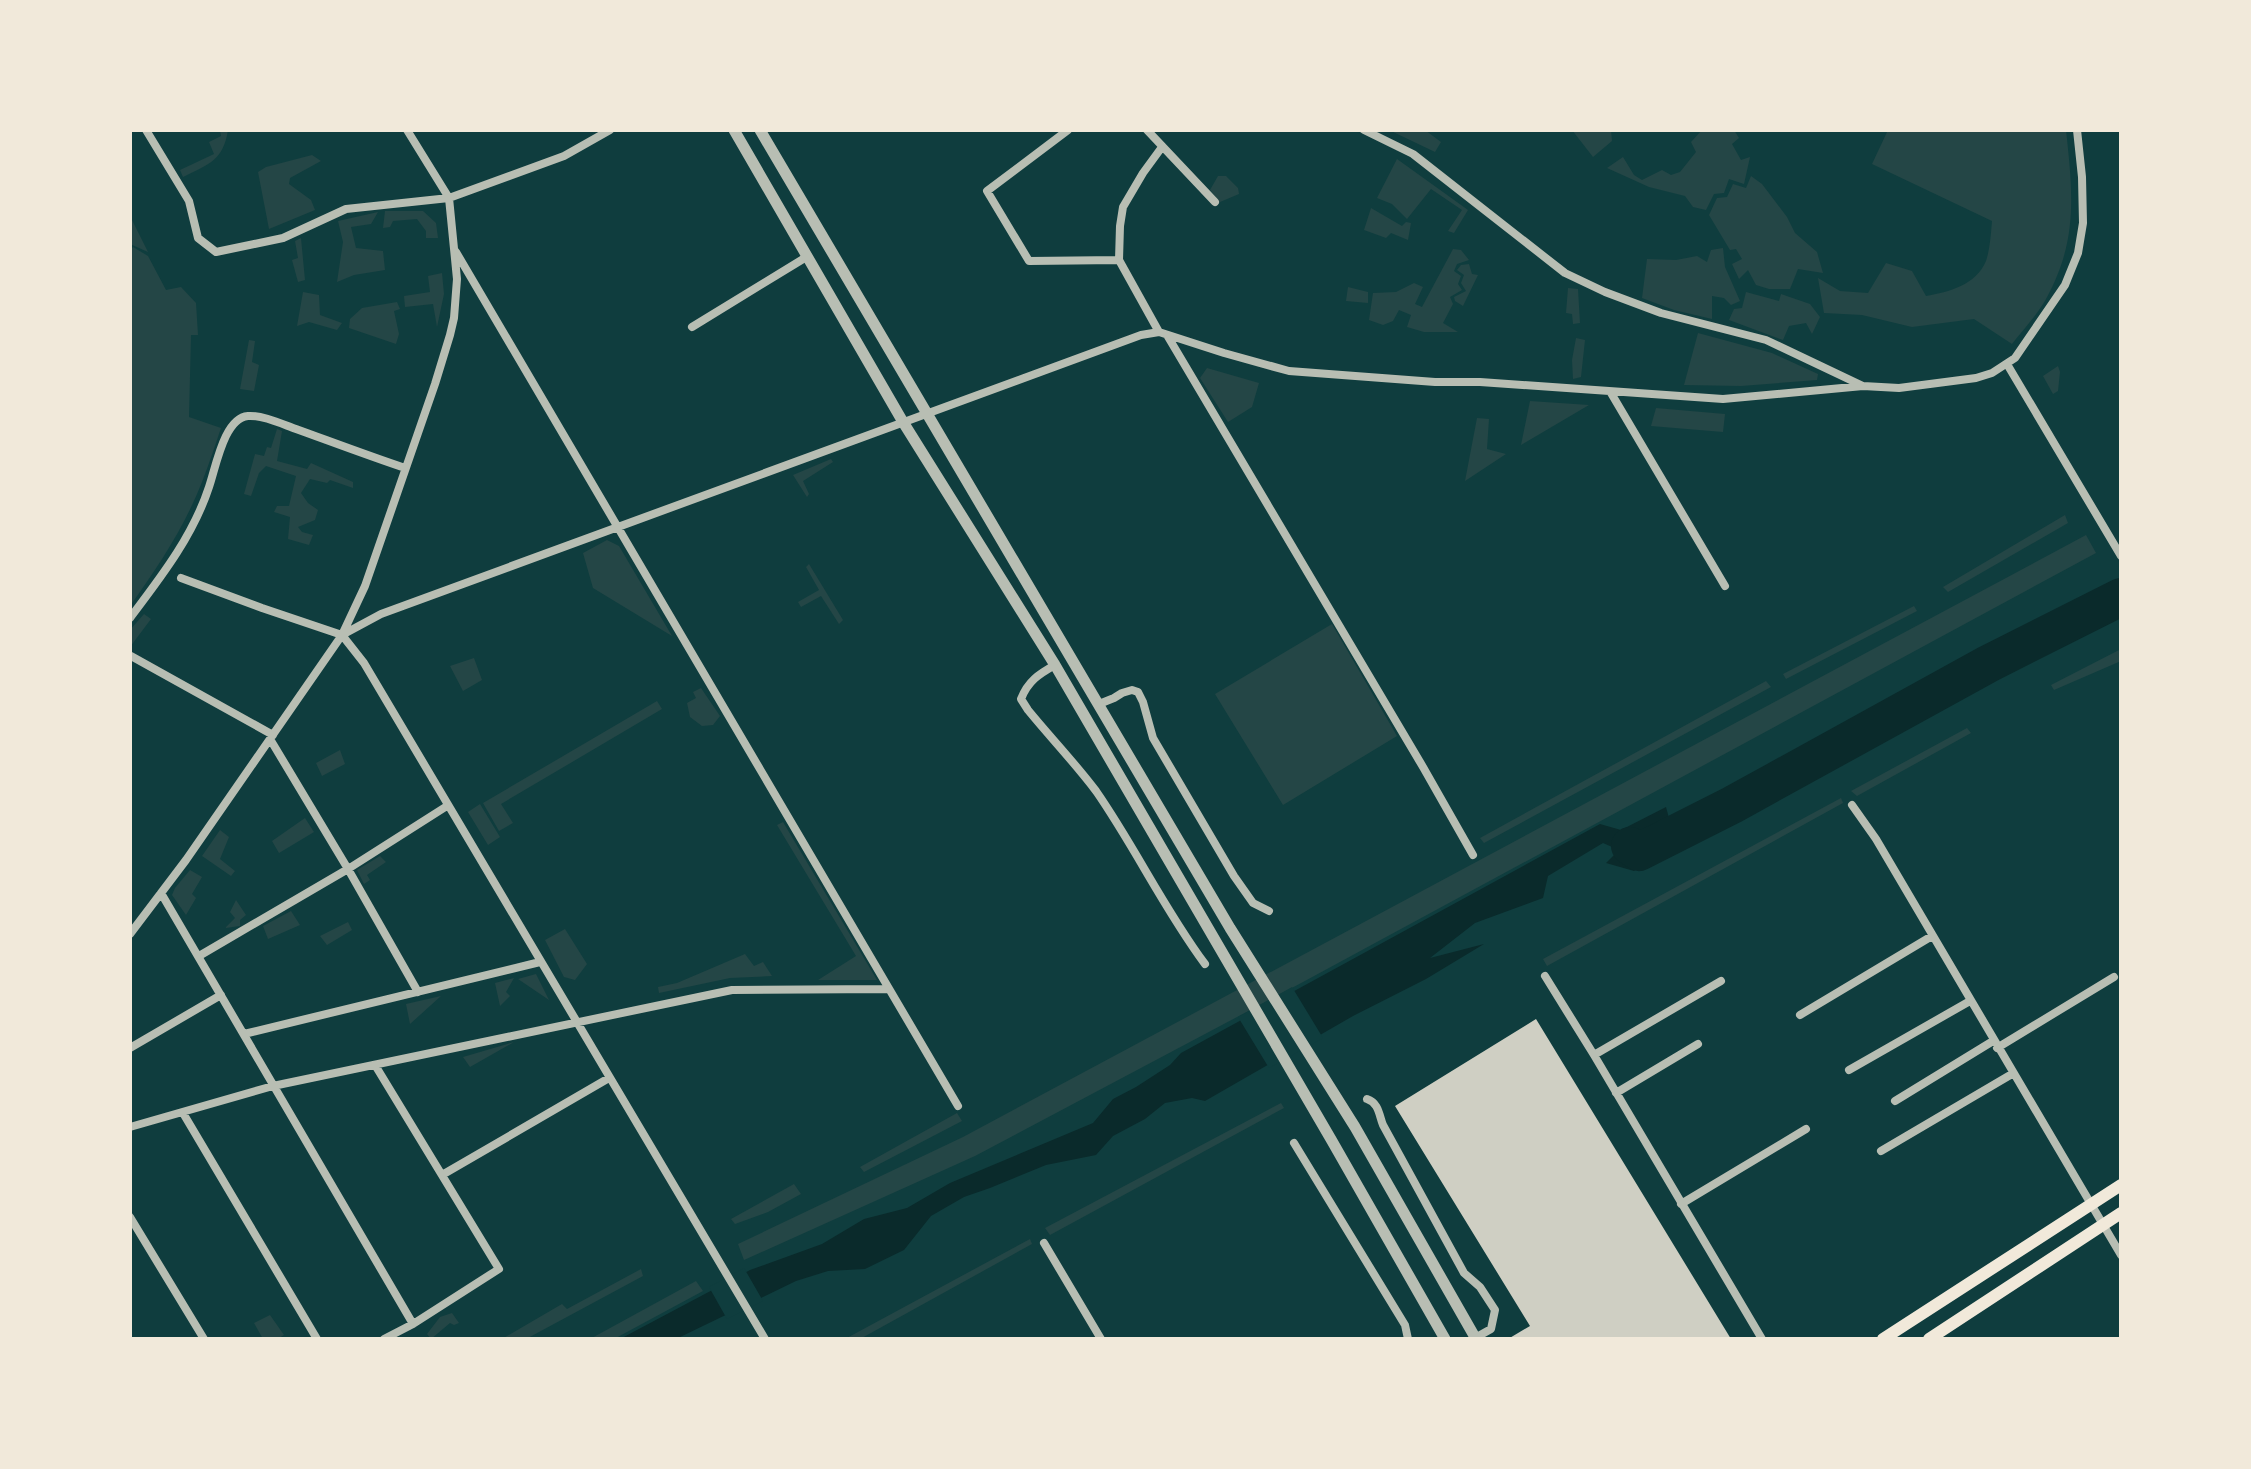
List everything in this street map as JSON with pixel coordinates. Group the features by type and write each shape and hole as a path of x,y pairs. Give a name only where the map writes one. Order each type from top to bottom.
{"main road":[{"path":"1883,1339 2121,1185"},
{"path":"1929,1339 2121,1213"}],"street":[{"path":"146,130 189,201 198,238 216,252 283,238 346,209 449,198 564,156 610,130"},
{"path":"130,934 342,635 365,586 450,335 457,279 449,198 407,130"},
{"path":"734,130 903,422 1055,665 1445,1339"},
{"path":"760,130 1230,928 1355,1127 1475,1339 1491,1329 1495,1310 1480,1287 1464,1273 1383,1125 1378,1107 1367,1099"},
{"path":"1068,130 987,191 1029,261 1119,260"},
{"path":"1147,130 1215,202"},
{"path":"1364,130 1413,154 1565,273 1661,313 1766,340 1863,386"},
{"path":"342,635 381,614 1141,335 1163,333 1289,371 1723,399 1863,386 1899,388 1961,381 1992,373 2022,349 2065,285 2078,253 2083,223 2077,130"},
{"path":"1162,147 1123,207 1119,260 1473,855"},
{"path":"456,252 958,1106"},
{"path":"692,327 808,256"},
{"path":"2007,364 2121,556"},
{"path":"1611,393 1725,586"},
{"path":"130,618 193,528 229,427 238,418 251,416 278,423 405,468"},
{"path":"181,578 342,635 364,663 765,1339"},
{"path":"131,656 272,737 418,992"},
{"path":"1055,665 1035,677 1021,699 1095,790 1185,937 1205,964"},
{"path":"1099,704 1122,693 1138,692 1153,738 1252,908 1269,911"},
{"path":"1852,805 1876,839 2121,1255"},
{"path":"199,956 348,869 447,806"},
{"path":"161,893 413,1324"},
{"path":"1800,1015 1932,936"},
{"path":"244,1034 540,962"},
{"path":"1545,976 1762,1339"},
{"path":"1895,1101 2114,977"},
{"path":"1594,1055 1721,981"},
{"path":"130,1127 273,1086 732,990 889,989"},
{"path":"130,1048 221,995"},
{"path":"1849,1070 1970,1001"},
{"path":"1616,1093 1698,1044"},
{"path":"375,1065 499,1269 384,1339"},
{"path":"1881,1151 2012,1074"},
{"path":"442,1175 609,1078"},
{"path":"183,1113 317,1339"},
{"path":"1681,1204 1806,1129"},
{"path":"1294,1143 1405,1325 1408,1339"},
{"path":"130,1217 204,1339"},
{"path":"1044,1243 1101,1339"}],"shaded area":[{"path":"220,130 228,130 223,149 207,165 183,177 180,170 214,154 209,142 221,136"},
{"path":"1389,130 1425,130 1441,142 1435,152"},
{"path":"1572,130 1611,130 1612,141 1593,157"},
{"path":"1702,130 1734,130 1739,138 1732,144 1741,160 1750,157 1744,184 1729,179 1724,193 1714,194 1706,210 1693,207 1685,196 1649,187 1607,168 1623,157 1634,175 1642,180 1662,170 1671,175 1680,172 1696,152 1691,142"},
{"path":"1888,130 2066,130 2071,217 2064,257 2046,299 2012,344 1974,319 1912,327 1862,315 1824,313 1818,278 1840,291 1868,293 1886,263 1912,271 1926,296 1969,282 1986,261 1992,221 1872,164"},
{"path":"312,155 321,161 290,178 289,184 311,200 315,210 269,229 258,172"},
{"path":"1397,159 1468,210 1454,233 1448,231 1462,210 1431,189 1407,219 1392,204 1377,198"},
{"path":"1218,176 1226,176 1238,188 1239,194 1220,202 1210,190"},
{"path":"1751,176 1762,184 1795,233 1817,252 1823,273 1798,269 1790,289 1769,289 1756,285 1748,270 1739,279 1732,264 1742,259 1736,249 1730,250 1709,215 1717,198 1727,197 1733,184 1746,188"},
{"path":"1371,208 1402,226 1406,222 1411,223 1408,240 1391,233 1386,238 1364,230"},
{"path":"385,211 423,211 436,223 438,238 426,238 426,231 417,219 393,221 390,227 383,228"},
{"path":"378,212 371,224 351,227 356,248 383,251 385,270 354,275 337,282 343,242 338,221"},
{"path":"130,216 148,252 130,244"},
{"path":"301,238 305,280 298,282 292,260 298,258 295,241"},
{"path":"133,247 148,256 166,290 181,287 196,303 198,335 191,335 189,417 221,428 188,514 130,606 130,250"},
{"path":"1723,248 1725,267 1740,301 1731,305 1724,298 1712,296 1712,319 1642,298 1647,259 1676,260 1697,256 1707,262 1711,250"},
{"path":"1453,249 1461,250 1469,260 1457,264 1454,271 1461,276 1458,284 1462,290 1450,297 1453,304 1443,323 1458,332 1424,332 1407,327 1411,315 1399,310 1393,321 1383,325 1369,320 1373,293 1396,292 1414,283 1423,287 1415,304 1422,307"},
{"path":"1469,264 1472,274 1478,275 1463,306 1454,297 1466,291 1461,283 1464,275 1457,270 1461,265"},
{"path":"442,273 444,294 437,327 433,304 405,307 404,296 430,292 428,276"},
{"path":"1348,287 1368,292 1368,303 1346,301"},
{"path":"1568,288 1578,289 1580,323 1573,324 1572,314 1566,313"},
{"path":"303,292 319,295 320,315 342,323 337,330 309,322 297,326"},
{"path":"1746,292 1779,301 1781,294 1810,304 1820,317 1812,334 1806,323 1789,326 1783,340 1729,320 1734,309 1742,308"},
{"path":"397,302 400,309 394,311 399,334 396,344 349,328 350,319 362,308"},
{"path":"1698,333 1772,353 1818,374 1817,380 1741,386 1684,385"},
{"path":"1576,338 1585,340 1581,377 1573,379 1572,360"},
{"path":"249,340 255,341 252,362 259,365 254,391 240,389"},
{"path":"2058,366 2058,391 2053,394 2043,376"},
{"path":"1207,368 1259,383 1252,407 1228,422 1200,378"},
{"path":"1530,401 1589,405 1521,445"},
{"path":"1656,408 1725,414 1723,432 1651,426"},
{"path":"1477,418 1489,419 1487,449 1506,454 1465,481"},
{"path":"277,429 282,431 277,461 307,469 311,463 353,482 353,488 330,480 327,483 310,479 301,493 318,510 315,520 298,527 302,532 313,535 309,545 288,539 290,517 274,512 277,506 289,506 296,476 266,466 259,473 251,496 244,494 255,454 264,456 267,447 271,448"},
{"path":"831,459 833,462 803,481 809,494 807,497 793,475"},
{"path":"2065,515 2068,523 1948,592 1943,587"},
{"path":"2086,535 2096,553 1303,982 975,1156 744,1260 738,1244 963,1137"},
{"path":"607,540 619,546 672,636 593,588 583,553"},
{"path":"809,564 843,620 839,624 821,596 801,607 798,602 819,590 806,567"},
{"path":"1914,606 1917,611 1786,679 1783,674"},
{"path":"144,614 151,619 130,647 130,630"},
{"path":"1332,624 1397,736 1283,805 1215,694"},
{"path":"2121,649 2121,661 2054,690 2051,685"},
{"path":"474,658 482,680 463,691 450,666"},
{"path":"1766,681 1771,687 1484,843 1480,838"},
{"path":"701,688 720,716 713,725 702,726 690,717 687,703 696,698 693,692"},
{"path":"657,701 662,709 501,804 513,823 499,831 483,803"},
{"path":"1967,728 1971,733 1857,796 1851,791"},
{"path":"340,750 345,764 322,776 316,763"},
{"path":"1841,798 1843,803 1547,966 1543,959"},
{"path":"480,804 500,837 488,845 468,812"},
{"path":"1666,807 1676,844 1634,871 1606,863 1619,850 1603,843 1548,876 1543,898 1475,923 1430,958 1484,944 1205,1101 1192,1098 1165,1103 1145,1119 1113,1136 1096,1155 1046,1165 964,1197 931,1216 904,1250 865,1269 828,1271 796,1281 676,1339 620,1339 750,1270 822,1244 864,1219 907,1208 950,1183 1093,1123 1113,1099 1170,1065 1181,1053 1600,824 1621,830"},
{"path":"305,818 314,832 279,853 272,841"},
{"path":"783,822 877,980 818,980 856,956 777,825"},
{"path":"220,830 229,837 220,859 235,871 231,876 202,856"},
{"path":"380,856 386,862 367,875 370,880 364,884 357,870"},
{"path":"190,870 202,877 192,894 196,898 186,915 172,895"},
{"path":"236,900 246,915 240,920 240,926 225,928 235,918 230,912"},
{"path":"291,911 300,925 268,939 263,926"},
{"path":"348,922 352,930 327,945 320,936"},
{"path":"565,929 587,964 575,980 564,977 545,940"},
{"path":"745,954 754,966 763,962 772,976 730,978 659,993 658,987 677,983"},
{"path":"536,974 549,1000 518,979"},
{"path":"514,978 506,992 510,996 500,1006 495,983"},
{"path":"441,996 410,1024 406,1004"},
{"path":"514,1042 470,1067 463,1057"},
{"path":"1281,1103 1284,1108 1050,1235 1045,1228"},
{"path":"957,1113 962,1121 864,1172 860,1167"},
{"path":"794,1184 801,1194 768,1212 735,1224 731,1219"},
{"path":"1030,1239 1032,1244 860,1339 845,1339"},
{"path":"641,1269 643,1276 526,1339 502,1339 562,1304 567,1309"},
{"path":"696,1281 703,1291 614,1339 590,1339"},
{"path":"452,1313 459,1323 450,1323 431,1339 427,1334 440,1317"},
{"path":"270,1315 284,1335 277,1339 263,1339 254,1323"}],"pier":[{"path":"1292,987 1323,1038 1269,1068 1238,1017"},
{"path":"744,1268 763,1301 727,1319 709,1287"}],"building":[{"path":"1536,1019 1731,1339 1508,1339 1530,1326 1395,1106"}],"waterway":[{"path":"1630,846 1639,852 1732,805 1988,664 2121,597"}]}
